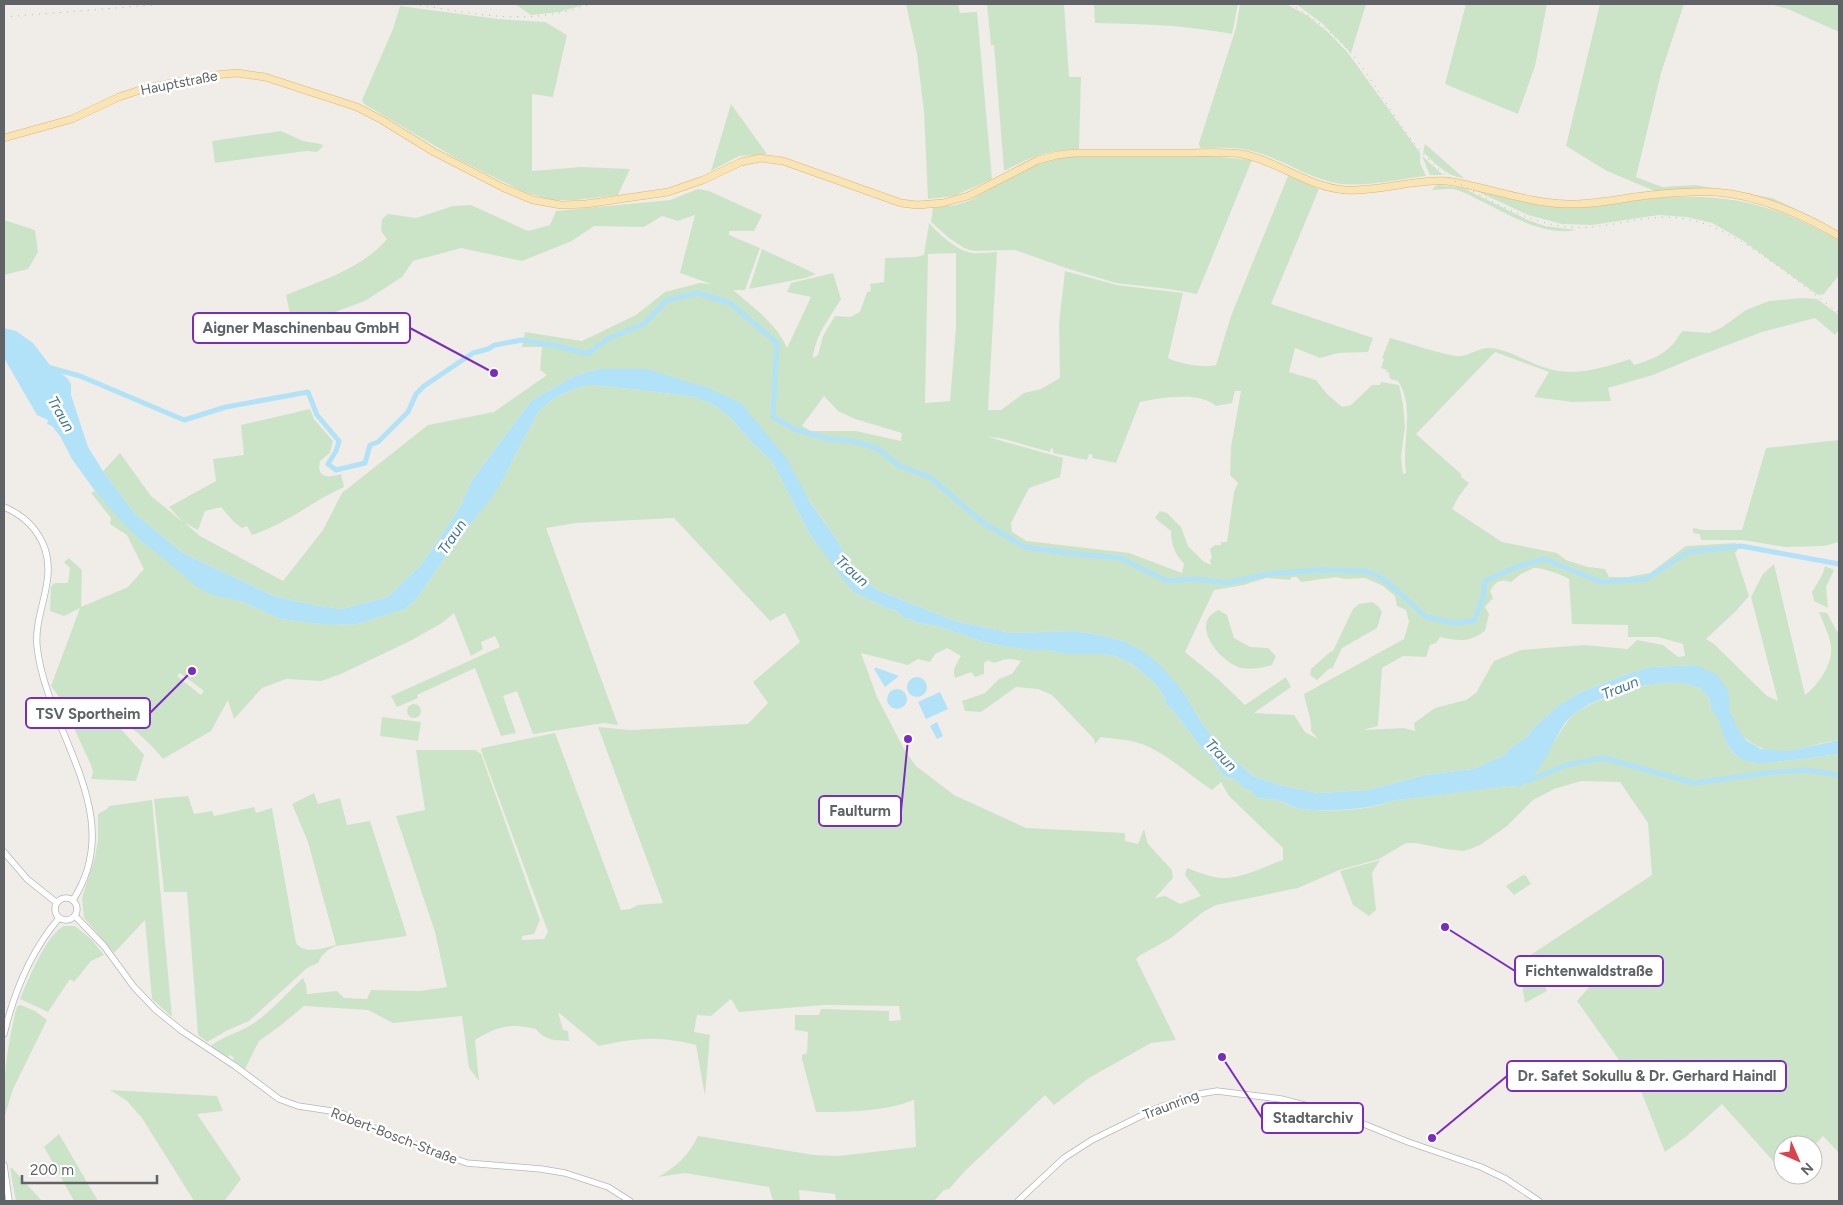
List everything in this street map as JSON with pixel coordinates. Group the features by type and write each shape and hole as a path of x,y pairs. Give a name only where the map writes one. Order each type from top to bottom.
{"main road":[{"name":"Hauptstraße","path":"4,138 72,119 109,101 138,90 231,73 251,74 357,107 434,152 504,188 534,200 560,205 576,205 668,192 703,180 741,162 760,158 784,161 901,203 925,205 960,199 1025,166 1057,155 1075,153 1226,153 1251,156 1320,185 1347,190 1430,180 1447,181 1565,204 1596,203 1681,192 1716,192 1780,207 1817,223 1839,236"},
{"path":"4,507 18,514 34,528 48,560 47,580 37,630 38,656 52,707 83,781 91,820 91,844 86,869 73,900 77,908 75,916 69,920 59,918"},
{"path":"4,852 27,879 56,903"},
{"path":"59,918 55,910 56,903 62,898 73,900"},
{"name":"Robert-Bosch-Straße","path":"75,916 104,946 134,987 156,1010 182,1031 235,1066 279,1099 298,1106 338,1112 394,1138 467,1163 566,1172 608,1187 630,1201"},
{"path":"4,1034 11,1008 26,969 59,918"},
{"name":"Traunring","path":"1018,1201 1054,1166 1092,1140 1155,1109 1193,1095 1217,1091 1281,1099 1339,1114 1408,1142 1481,1167 1506,1179 1539,1201"},
{"path":"4,1165 9,1201"}],"green space":[{"path":"515,4 587,4 559,12 531,15"},
{"path":"906,4 958,4 960,13 977,12 992,179 954,196 928,199 924,112 917,54"},
{"path":"987,4 1064,4 1069,77 1081,77 1079,149 1040,155 1004,171 994,45 991,45"},
{"path":"1094,4 1238,4 1232,34 1181,27 1095,23"},
{"path":"1240,4 1286,4 1308,16 1329,33 1348,53 1420,153 1420,163 1426,176 1369,184 1335,183 1323,180 1266,155 1242,149 1200,148 1199,143 1236,28"},
{"path":"1296,4 1366,4 1351,53 1323,24"},
{"path":"1466,4 1547,4 1535,66 1518,114 1445,84"},
{"path":"1600,4 1684,4 1661,73 1636,177 1662,187 1695,185 1772,198 1817,219 1839,233 1745,196 1657,192 1607,171 1566,146"},
{"path":"1770,4 1839,4 1839,32 1788,9"},
{"path":"400,6 498,19 545,22 567,35 553,97 532,94 532,171 581,167 630,169 618,195 576,200 551,200 524,192 459,160 364,104 362,100 393,29"},
{"path":"731,104 767,154 739,156 711,171"},
{"path":"281,131 303,141 323,146 317,152 306,151 215,163 212,141"},
{"path":"1425,144 1464,178 1452,175 1437,165 1423,152"},
{"path":"1198,155 1252,160 1197,294 1116,283 1015,250 973,251 964,248 949,238 931,222 933,208 956,205 971,200 1026,168 1059,157"},
{"path":"1422,156 1443,175 1430,175"},
{"path":"1288,176 1319,189 1271,304 1373,338 1368,352 1338,353 1320,358 1295,348 1289,372 1316,380 1327,394 1342,407 1351,405 1372,385 1380,385 1381,382 1399,385 1405,426 1401,457 1403,474 1406,473 1406,403 1398,381 1390,379 1389,372 1386,373 1387,370 1381,368 1384,359 1382,358 1390,338 1456,356 1486,348 1496,349 1552,370 1585,371 1630,359 1634,365 1645,361 1665,352 1683,331 1709,333 1721,328 1746,310 1769,301 1802,298 1817,299 1839,315 1839,330 1835,335 1815,318 1762,332 1653,375 1608,388 1611,401 1573,402 1534,397 1549,372 1495,352 1416,434 1469,483 1452,509 1502,542 1557,553 1566,560 1588,567 1605,569 1609,577 1628,577 1650,573 1686,546 1736,543 1738,549 1735,553 1749,596 1706,639 1714,644 1767,696 1778,701 1751,597 1763,574 1774,564 1805,695 1824,674 1830,660 1831,647 1829,638 1819,612 1827,613 1839,635 1839,740 1789,751 1769,750 1760,747 1744,737 1738,730 1730,711 1729,692 1695,665 1653,667 1630,673 1579,693 1558,706 1532,729 1529,735 1508,750 1505,755 1473,769 1425,775 1368,790 1318,793 1279,785 1253,776 1230,756 1203,725 1182,690 1141,650 1124,641 1073,631 1011,633 955,621 877,590 853,568 835,537 741,403 598,369 574,376 531,401 472,480 460,507 422,564 388,597 342,609 313,605 274,596 183,553 135,514 103,471 120,453 151,496 183,522 169,507 216,481 213,459 244,455 241,425 310,409 314,419 333,441 330,453 320,461 321,474 332,476 341,474 344,487 277,525 252,535 247,526 242,528 221,507 205,511 198,530 185,523 200,536 283,581 323,530 342,493 428,425 494,412 547,375 540,370 542,347 522,347 525,332 582,341 636,315 665,292 700,283 711,284 680,273 695,215 678,221 662,216 644,227 594,226 572,241 522,261 461,248 413,261 402,277 365,301 293,329 286,295 341,273 366,258 387,239 381,231 382,219 388,214 416,218 453,206 471,205 528,231 550,225 556,211 670,200 698,189 709,191 762,215 754,231 729,231 729,235 760,248 745,290 733,290 770,323 787,348 811,297 787,292 791,283 833,273 841,299 820,334 813,358 818,355 823,336 835,316 850,317 860,312 867,292 871,291 870,284 884,282 885,258 924,255 929,223 960,249 972,253 997,252 988,410 1001,410 1024,393 1041,389 1060,378 1059,324 1065,271 1117,285 1183,293 1168,358 1179,362 1199,366 1216,365 1231,316","holes":["956,253 956,328 950,401 925,403 928,254","1235,391 1241,391 1231,447 1230,475 1238,483 1234,492 1227,542 1221,542 1221,545 1215,545 1210,549 1211,565 1204,562 1188,546 1181,527 1167,513 1160,511 1155,518 1171,531 1174,549 1184,564 1182,573 1129,553 1027,541 1012,532 1011,523 1029,488 1060,477 1063,458 988,437 1000,438 1050,452 1051,448 1053,453 1087,460 1089,454 1093,455 1092,458 1116,463 1140,402 1190,397 1209,401 1216,406 1232,403","824,396 838,411 855,419 902,433 901,441 856,431 811,431 802,426","1534,568 1561,575 1569,579 1572,624 1628,625 1628,637 1658,637 1683,644 1685,656 1678,657 1663,645 1637,640 1628,649 1584,645 1521,650 1494,661 1476,693 1466,700 1435,708 1414,723 1415,731 1404,728 1363,730 1378,726 1382,668 1403,656 1426,657 1430,645 1436,643 1440,637 1463,640 1479,635 1485,631 1489,614 1485,607 1493,598 1490,591 1499,582 1511,582 1521,574","1292,577 1297,577 1301,582 1336,577 1345,579 1365,578 1383,586 1395,596 1397,606 1406,610 1409,622 1404,639 1304,694 1310,717 1311,731 1318,739 1305,732 1294,715 1254,713 1291,687 1286,677 1245,705 1218,679 1185,652 1214,590 1244,585 1266,578 1290,580"]},
{"path":"1435,186 1463,188 1528,220 1545,226 1576,230 1550,230 1538,227 1513,217 1459,190 1432,190"},
{"path":"1472,189 1531,203 1566,208 1676,197 1702,197 1748,203 1793,217 1839,241 1839,275 1824,294 1818,295 1742,240 1712,223 1687,217 1659,215 1592,225 1562,224 1528,215"},
{"path":"4,220 35,230 38,252 28,269 4,275"},
{"path":"762,249 816,274 805,278 749,289"},
{"path":"590,385 694,397 712,404 731,418 752,443 771,460 811,536 855,593 895,610 904,618 918,623 937,626 987,643 1030,650 1048,650 1065,654 1103,654 1114,656 1132,664 1158,687 1165,698 1166,705 1172,709 1203,750 1210,756 1223,776 1234,779 1245,789 1251,790 1257,798 1276,800 1302,809 1360,809 1390,801 1508,786 1517,787 1539,767 1559,733 1573,715 1603,699 1622,692 1642,686 1663,683 1681,683 1697,687 1708,697 1711,708 1719,719 1727,743 1734,753 1745,760 1766,763 1839,754 1839,1153 1823,1135 1773,1135 1773,1161 1722,1104 1687,1136 1665,1152 1641,1091 1577,1001 1590,986 1573,963 1542,980 1547,991 1525,1003 1522,984 1514,972 1520,962 1652,875 1648,823 1620,782 1581,781 1554,789 1533,800 1507,826 1480,845 1470,849 1463,851 1406,843 1379,859 1339,870 1298,888 1216,905 1203,912 1171,938 1136,959 1176,1040 1151,1043 1089,1078 1054,1105 1045,1095 965,1171 949,1189 944,1190 934,1201 836,1201 835,1194 799,1190 800,1201 773,1201 769,1187 685,1173 658,1177 681,1160 698,1136 814,1155 838,1156 916,1147 914,1100 878,1109 816,1112 802,1059 802,1055 807,1053 808,1032 795,1030 795,1015 819,1015 821,1009 889,1011 889,1021 901,1020 899,1006 824,1005 739,1012 731,999 711,1016 697,1015 694,1032 710,1035 705,1096 696,1045 671,1040 648,1039 599,1046 558,1012 563,1030 568,1031 569,1041 551,1039 543,1036 536,1029 519,1026 504,1027 475,1040 479,1081 469,1068 462,1016 393,1023 368,1010 304,1006 259,1041 245,1069 233,1060 234,1058 230,1055 228,1057 212,1047 212,1045 257,1021 303,978 307,994 337,991 344,998 367,999 371,990 420,991 447,987 435,932 396,816 425,810 416,750 475,750 481,754 540,920 534,934 522,936 522,940 544,939 548,932 481,750 482,748 555,733 621,910 630,909 638,905 663,903 598,727 631,730 748,724 768,703 753,682 800,642 785,613 770,621 674,518 576,523 546,528 618,725 604,723 533,734 517,691 503,696 516,733 501,736 475,668 417,695 418,698 397,707 391,696 500,647 495,636 481,642 483,649 471,656 454,613 442,623 412,640 343,673 322,681 286,679 262,688 234,719 228,700 211,731 163,759 137,732 106,712 144,755 136,781 91,779 93,772 91,765 60,698 51,686 80,608 64,616 50,611 51,586 55,583 68,583 70,568 64,562 69,558 82,570 81,607 128,587 144,569 127,535 110,524 111,518 91,493 95,491 143,543 223,597 243,602 280,619 330,625 358,624 405,609 419,596 449,551 456,545 501,483 538,412 553,399 573,389","holes":["947,648 961,656 954,670 955,678 971,672 975,677 984,674 984,663 988,660 991,662 1005,659 1021,661 1012,674 999,679 985,693 962,701 965,711 981,712 1016,687 1038,689 1052,695 1094,739 1095,744 1101,737 1142,744 1156,750 1212,790 1221,782 1229,796 1283,848 1283,860 1240,876 1222,878 1187,868 1185,875 1201,896 1180,904 1165,896 1155,898 1173,878 1172,870 1148,844 1144,829 1138,844 1125,841 1125,833 1026,828 954,795 916,766 904,749 877,697 861,653 908,665 918,659 930,662 935,654","180,673 204,691 201,695 177,676"]},
{"path":"1839,440 1839,542 1824,546 1785,547 1743,540 1701,540 1700,534 1693,533 1693,528 1702,530 1742,530 1766,448"},
{"path":"1825,566 1834,570 1826,587 1828,608 1814,601 1812,592"},
{"path":"1372,602 1382,612 1377,628 1342,648 1332,669 1330,668 1317,680 1310,675 1311,669 1333,651 1353,609 1359,604"},
{"path":"1219,610 1227,615 1234,638 1250,647 1268,648 1276,656 1272,665 1249,669 1241,668 1232,664 1216,650 1210,641 1206,623 1210,616"},
{"path":"414,704 419,706 421,711 419,716 414,718 409,716 407,711 409,706"},
{"path":"382,717 421,722 418,741 380,736"},
{"path":"314,793 318,804 340,798 347,825 370,821 407,936 336,946 327,951 318,963 307,968 249,1021 207,1042 198,1035 187,892 164,892 154,799 188,796 194,814 212,811 214,816 254,807 256,813 272,808 296,943 304,949 314,950 336,945 308,842 292,804"},
{"path":"152,800 172,1017 152,999 145,920 114,953 84,918 82,898 95,857 98,840 98,814 109,806"},
{"path":"1380,860 1372,873 1376,910 1369,916 1353,905 1340,871"},
{"path":"1523,875 1526,876 1531,884 1514,895 1506,886"},
{"path":"64,926 75,926 91,939 104,955 91,961 74,982 70,979 48,1012 20,999 44,948 58,930"},
{"path":"21,1005 35,1011 47,1020 13,1089 5,1115 5,1073 8,1047 17,1006"},
{"path":"110,1090 217,1096 223,1111 197,1114 241,1179 226,1199 224,1201 194,1201 142,1118 127,1101"},
{"path":"59,1134 98,1201 74,1201 44,1147"},
{"path":"10,1168 12,1168 42,1201 16,1201"}],"water":[{"name":"Traun","path":"4,328 16,331 33,343 49,364 67,378 71,384 71,395 88,447 103,471 135,514 183,553 274,596 313,605 342,609 388,597 422,564 460,507 472,480 531,401 574,376 598,369 647,369 708,388 741,403 787,459 810,502 835,537 853,568 877,590 955,621 1011,633 1073,631 1124,641 1141,650 1157,662 1182,690 1203,725 1230,756 1253,776 1279,785 1318,793 1368,790 1425,775 1473,769 1505,755 1508,750 1529,735 1532,729 1558,706 1579,693 1630,673 1652,667 1695,665 1716,674 1729,692 1730,712 1738,729 1747,741 1761,749 1789,751 1839,740 1839,754 1762,763 1753,763 1742,759 1729,746 1711,708 1708,697 1697,687 1682,683 1663,683 1621,692 1586,706 1574,714 1565,723 1533,776 1520,787 1508,786 1334,810 1302,809 1276,800 1257,798 1251,790 1245,789 1234,779 1223,776 1210,756 1203,750 1172,709 1166,705 1165,698 1158,687 1132,664 1114,656 1103,654 1065,654 1048,650 1029,650 987,643 937,626 918,623 904,618 895,610 855,593 811,536 771,460 752,443 731,418 712,404 694,397 590,385 573,389 553,399 538,412 493,496 456,545 449,551 419,596 405,609 358,624 330,625 280,619 243,602 213,595 198,588 143,543 122,522 95,491 72,459 60,436 52,426 47,424 48,420 37,415 4,358"},
{"path":"877,667 899,676 885,687 874,669"},
{"path":"917,677 924,680 927,687 924,694 917,697 910,694 907,687 910,680"},
{"path":"897,689 904,692 907,699 904,706 897,709 890,706 887,699 890,692"},
{"path":"940,692 948,709 926,719 918,702"},
{"path":"937,722 943,736 937,739 930,726"}],"waterway":[{"path":"51,368 80,376 184,420 226,407 308,392 317,415 339,441 336,451 328,464 336,470 365,463 370,445 378,442 408,412 416,394 424,386 473,353 495,345 522,340 557,346 587,354 609,338 644,324 667,300 698,293 730,303 777,343 773,417 794,429 829,439 852,441 877,448 899,466 930,477 982,522 1025,547 1120,558 1167,581 1195,579 1226,583 1268,574 1320,570 1366,571 1385,580 1426,617 1454,623 1474,621 1483,598 1485,581 1511,569 1544,559 1601,582 1646,579 1688,552 1741,546 1839,564"},
{"path":"1522,779 1528,781 1566,765 1604,758 1694,783 1775,772 1806,770 1839,775"}],"railway":[{"path":"4,17 165,4"},
{"path":"413,4 481,14 524,17 568,11 591,4"},
{"path":"1290,4 1322,26 1351,53 1415,144 1446,175 1465,187 1526,217 1559,226 1576,228 1605,226 1663,217 1674,217 1705,224 1746,244 1839,313"}],"place":[{"name":"Aigner Maschinenbau GmbH","path":"494,373"},
{"name":"TSV Sportheim","path":"192,671"},
{"name":"Faulturm","path":"908,739"},
{"name":"Fichtenwaldstraße","path":"1445,927"},
{"name":"Stadtarchiv","path":"1222,1057"},
{"name":"Dr. Safet Sokullu & Dr. Gerhard Haindl","path":"1432,1138"}]}
